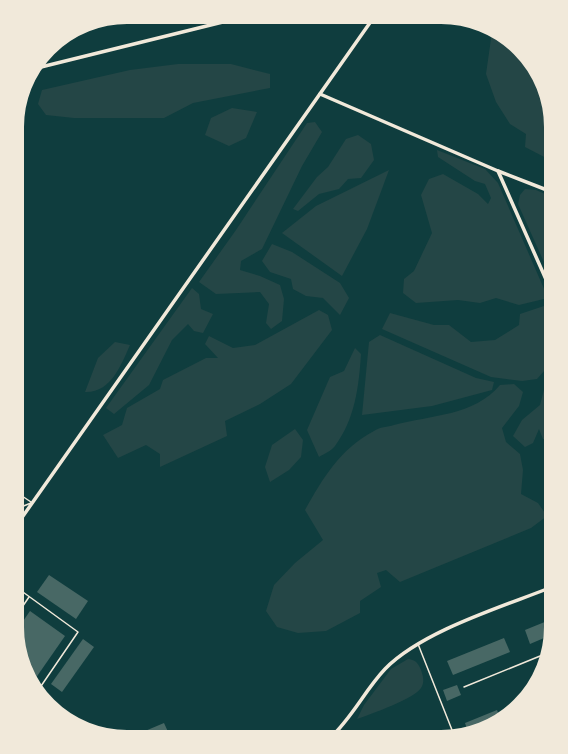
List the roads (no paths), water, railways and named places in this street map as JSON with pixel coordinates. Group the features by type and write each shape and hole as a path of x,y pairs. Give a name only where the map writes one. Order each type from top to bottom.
{"street":[{"path":"43,66 219,23"},
{"path":"23,516 370,23"},
{"path":"320,94 498,171 545,189"},
{"path":"498,171 545,277"},
{"path":"338,731 372,684 386,668 418,644 428,638 545,590"}],"lane":[{"path":"23,497 32,503"},
{"path":"23,506 32,503"},
{"path":"23,592 78,632 41,685"},
{"path":"23,606 30,597"},
{"path":"418,644 452,730"},
{"path":"464,687 540,656"}]}
